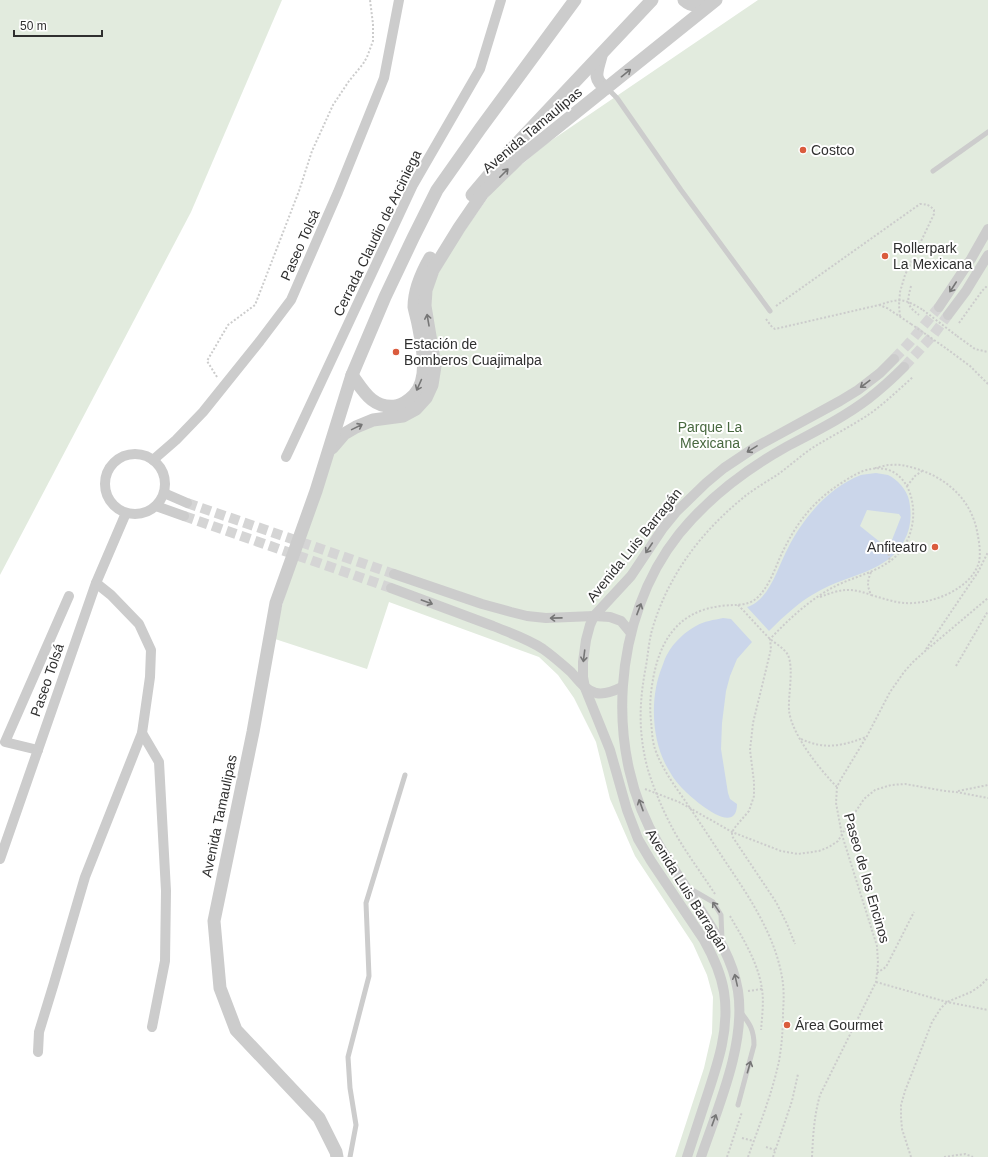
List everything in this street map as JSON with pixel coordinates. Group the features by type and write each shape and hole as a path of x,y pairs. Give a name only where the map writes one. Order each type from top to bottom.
{"street":[{"name":"Paseo Tolsá","path":"153,460 176,440 203,412 260,342 291,300 338,192 384,78 399,0"},
{"name":"Cerrada Claudio de Arciniega","path":"286,457 413,185 480,69 501,0"},
{"name":"Avenida Tamaulipas","path":"336,1157 336,1152 319,1118 236,1030 220,988 214,921 253,732 276,603 316,491 352,375 385,297 413,238 437,190 575,0"},
{"name":"Avenida Tamaulipas","path":"352,375 369,398 378,404 389,407 400,405 417,392 422,382 424,366 421,338 414,307 417,288 425,267 450,224 477,188 652,0"},
{"path":"684,0 693,6 707,0"},
{"name":"Avenida Tamaulipas","path":"328,453 344,434 356,427 373,420 403,416 416,409 426,398 432,385 435,366 425,306 426,290 433,270 459,228 484,193 518,159 716,0"},
{"path":"602,54 598,66 598,78 599,82 607,88"},
{"path":"939,307 971,259 988,230"},
{"path":"948,315 966,291 988,256"},
{"name":"Avenida Luis Barragán","path":"686,1157 717,1069 726,1015 725,1000 720,977 712,953 651,861 638,839 627,810 608,744 585,688 583,662 590,625 594,616 631,576 663,528 676,512 706,483 724,468 754,448 858,390 880,373 894,359"},
{"name":"Avenida Luis Barragán","path":"702,1157 732,1063 740,1010 738,991 733,968 722,943 658,843 640,806 634,786 624,736 622,687 631,633 636,614 656,569 677,536 706,504 737,478 756,465 833,422 868,399 888,383 904,367"},
{"path":"128,454 141,454 153,460 162,471 165,478 164,493 156,506 149,510 142,513 126,513 115,506 107,496 105,483 108,470 117,460 128,454"},
{"path":"164,493 187,502"},
{"path":"156,506 184,516"},
{"name":"Paseo Tolsá","path":"0,859 96,583 126,513"},
{"name":"Avenida Luis Barragán","path":"394,574 482,604 526,616 546,618 603,616 615,618 621,621 631,633"},
{"path":"38,1052 38,1032 85,877 142,733 150,677 151,650 139,624 111,595 96,583"},
{"name":"Avenida Luis Barragán","path":"391,588 527,640 542,648 554,657 575,676 585,688"},
{"path":"38,750 5,742 69,596"},
{"path":"585,688 596,693 604,694 613,692 622,687"},
{"path":"142,733 159,762 166,891 165,961 152,1027"},
{"path":"725,1000 739,1000"}],"lane":[{"path":"607,88 617,98 681,190 770,311"},
{"path":"932,171 988,132"},
{"path":"350,1157 356,1125 350,1088 348,1057 370,976 366,903 405,775"},
{"path":"686,886 713,902 722,915 722,943"},
{"path":"738,1105 754,1044 752,1027 740,1010"}],"path":[{"path":"224,386 207,362 228,325 255,305 299,191 312,151 333,105 367,57 373,41 373,24 370,0"},
{"path":"900,317 899,300 905,275 934,214 934,210 931,206 925,204 920,204 765,314 765,318 775,329 879,306 899,300 904,300 922,310 975,349 988,352"},
{"path":"959,323 988,285"},
{"path":"911,286 909,302 911,308 919,315"},
{"path":"879,306 887,308 947,349 970,366 988,384"},
{"path":"719,899 676,834 656,792 648,769 643,747 640,718 641,690 652,630 665,596 681,565 699,540 721,517 746,496 817,445 865,417 889,399 913,377"},
{"path":"748,1157 771,1091 778,1063 782,1040 784,996 782,977 778,959 769,935 755,908 660,762 654,746 650,714 651,694 660,652 666,640 675,628 696,613 709,608 750,603 758,597 770,580 799,522 819,499 848,478 873,468 889,465 907,466 937,477 951,486 962,497 976,524 979,537 979,561 971,577 950,593 929,601 904,603 891,601 853,590 835,592 816,599"},
{"path":"795,944 776,902 732,836 732,832 748,811 754,796 754,782 750,750 752,723 771,649 770,639 793,615 808,604 831,589 871,572 889,561 904,548 912,531 913,502 907,486 896,474 882,469 873,468"},
{"path":"907,486 915,476 924,471"},
{"path":"887,546 889,561"},
{"path":"924,652 978,572 988,552"},
{"path":"871,572 868,578 867,586 871,595"},
{"name":"Paseo de los Encinos","path":"812,1157 813,1125 820,1095 876,982 878,964 877,946 842,835 836,802 837,787 867,736 890,692 904,672 924,652 988,598"},
{"path":"738,605 770,639 782,648 787,655 790,665 789,711 794,729 813,759 837,787"},
{"path":"956,666 988,611"},
{"path":"800,738 811,743 831,746 843,745 867,736"},
{"path":"634,786 656,792 680,802 732,832 781,851 798,854 816,852 829,847 838,841 864,799 875,790 891,785 905,784 988,798"},
{"path":"956,792 988,785"},
{"path":"728,912 758,970 762,990 748,991"},
{"path":"877,973 886,967 914,912"},
{"path":"911,1157 902,1129 901,1105 932,1022 947,1002 970,992 980,986 988,978"},
{"path":"876,982 947,1002 988,1010"},
{"path":"773,1157 792,1101 798,1074"},
{"path":"742,1138 754,1142"},
{"path":"766,1147 775,1150"},
{"path":"944,1157 965,1154 973,1157"}],"green space":[{"path":"0,0 282,0 191,212 0,575"},
{"name":"Parque La Mexicana","path":"758,0 988,0 988,1157 675,1157 704,1068 712,1033 713,997 707,975 693,944 635,856 610,799 596,742 574,698 558,675 539,657 389,602 367,669 275,639 278,619 298,552 333,451 352,432 409,417 431,306 432,290 438,274 456,243 491,193 546,144"}],"water":[{"path":"876,473 895,479 908,496 910,521 904,541 888,560 866,572 830,586 805,599 769,631 747,607 755,603 767,590 801,526 818,505 838,487 861,475","holes":["867,510 899,514 901,517 890,545 885,546 860,526"]},
{"path":"723,618 731,619 752,642 737,659 730,676 726,691 722,723 721,749 728,793 730,799 737,804 735,814 730,818 722,817 703,806 686,792 675,780 667,767 658,744 654,717 655,691 658,678 670,649 692,628 699,624"}],"tunnel":[{"path":"894,359 939,307"},
{"path":"904,367 934,334 948,315"},
{"path":"187,503 394,574"},
{"path":"184,516 391,588"}],"place":[{"name":"Costco","path":"803,150"},
{"name":"Rollerpark La Mexicana","path":"885,256"},
{"name":"Estación de Bomberos Cuajimalpa","path":"396,352"},
{"name":"Anfiteatro","path":"935,547"},
{"name":"Área Gourmet","path":"787,1025"}]}
